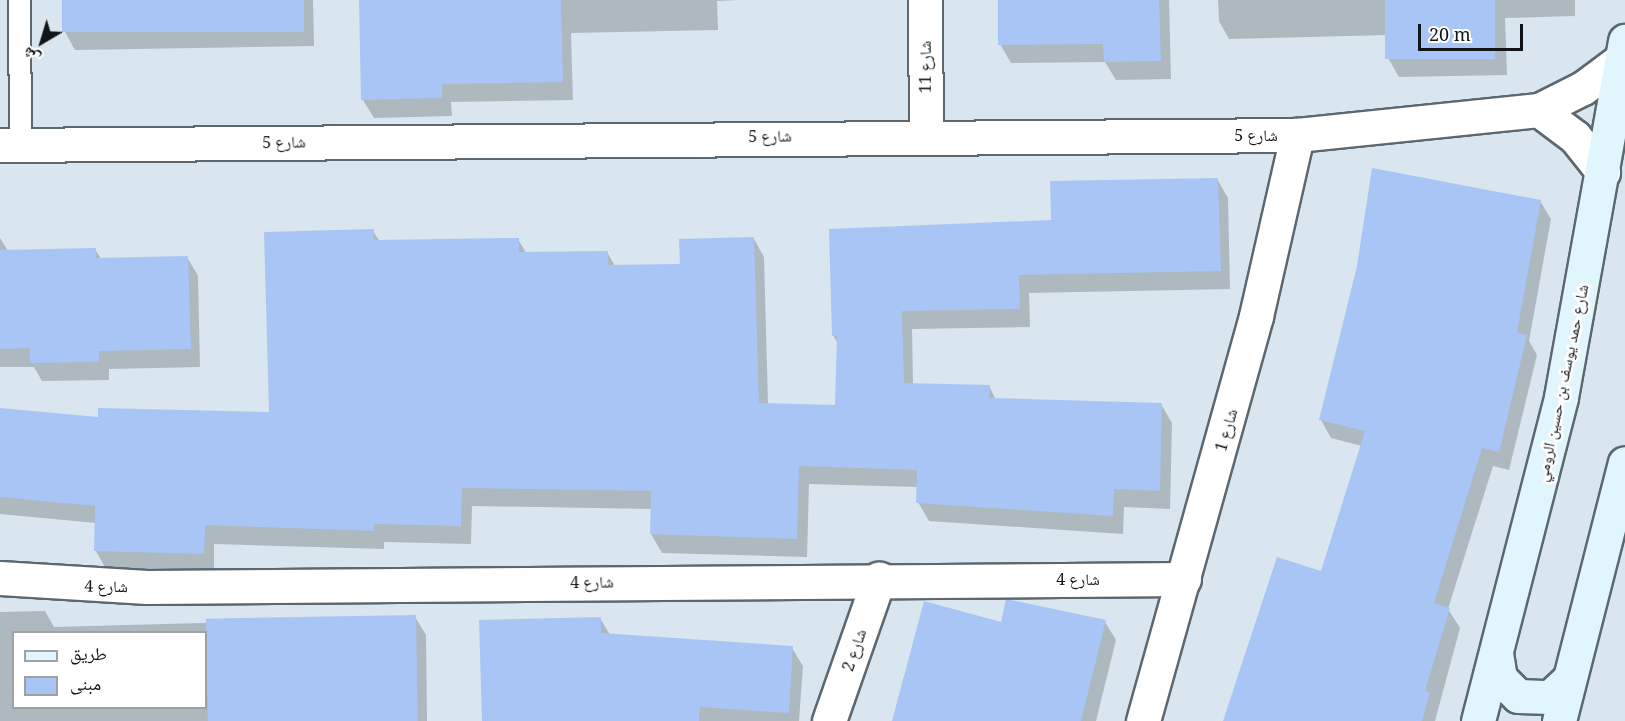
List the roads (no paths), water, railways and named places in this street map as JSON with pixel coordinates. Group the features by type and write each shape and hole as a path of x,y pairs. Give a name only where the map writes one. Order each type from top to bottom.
{"street":[{"name":"شارع 11","path":"925,0 926,135"},
{"name":"شارع 5","path":"10,145 926,135 1297,135 1539,110 1583,88 1623,50"},
{"name":"شارع حمد يوسف بن حسين الرومي","path":"1478,721 1561,397 1623,50"},
{"path":"1539,110 1575,137 1603,172"},
{"name":"شارع 1","path":"1143,721 1256,316 1297,135"},
{"path":"1559,721 1625,463"},
{"name":"شارع 4","path":"0,578 147,587 879,578 1184,579"},
{"name":"شارع 2","path":"830,721 879,578"},
{"path":"1496,653 1500,678 1518,696 1550,697 1569,679"}],"lane":[{"path":"10,145 19,0"}]}
